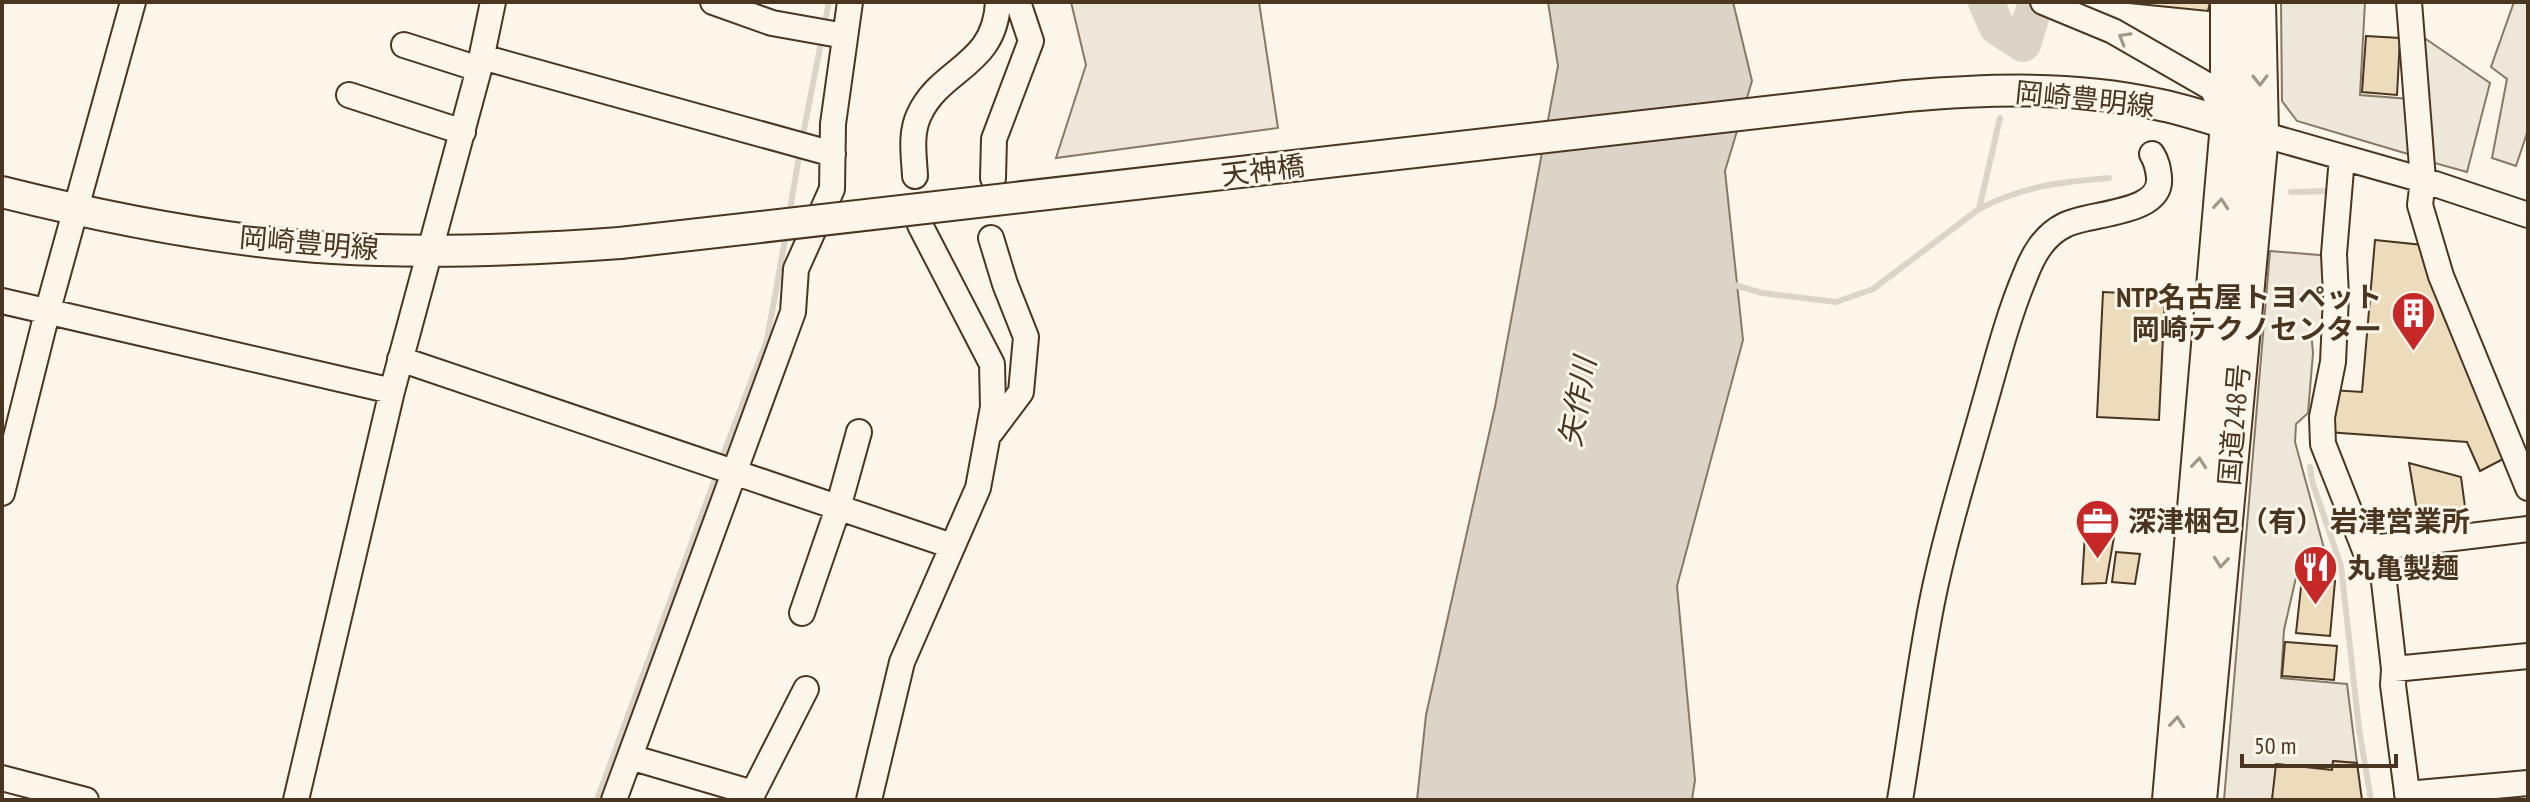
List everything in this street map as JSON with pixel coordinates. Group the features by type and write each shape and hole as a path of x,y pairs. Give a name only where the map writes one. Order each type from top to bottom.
{"highway":[{"name":"国道248号","path":"2170,800 2228,124 2228,2"},
{"name":"国道248号","path":"2199,800 2261,134 2258,2"}],"main road":[{"name":"岡崎豊明線","path":"1906,96 2017,89 2065,91 2158,104 2261,134"},
{"name":"天神橋","path":"620,243 1906,96"},
{"name":"岡崎豊明線","path":"2,192 77,211 240,238 332,248 525,250 620,243"}],"street":[{"path":"2,493 47,313 133,2"},
{"path":"300,798 392,391 463,132 493,2"},
{"path":"713,2 772,23 845,36"},
{"path":"614,800 793,312 796,269 832,189 833,124 850,2"},
{"path":"915,176 913,141 919,115 936,91 988,43 997,18 998,2"},
{"path":"993,178 994,139 1031,41 1018,2"},
{"path":"2409,2 2423,180 2420,205 2441,276 2520,449 2528,488"},
{"path":"2048,4 2113,31 2212,88 2228,124"},
{"path":"404,45 833,154"},
{"path":"349,95 463,132"},
{"path":"2261,134 2423,180 2528,215"},
{"path":"1900,800 1932,602 1946,541 2004,332 2026,274 2048,236 2064,225 2080,218 2142,205 2156,193 2160,186 2152,154"},
{"path":"2342,157 2334,254 2333,362 2322,417 2323,444 2370,563 2383,569"},
{"path":"869,800 902,662 978,488 993,407 992,364 920,225"},
{"path":"987,437 1021,392 1026,337 991,238"},
{"path":"2,301 392,391"},
{"path":"400,359 952,546"},
{"path":"802,613 838,508 859,432"},
{"path":"2528,529 2380,547 2394,669 2393,685 2408,797 2528,783"},
{"path":"2394,669 2528,656"},
{"path":"630,757 753,793 806,689"},
{"path":"2,778 86,800"}],"shaded area":[{"path":"1071,2 1259,2 1278,128 1056,158 1086,65"},
{"path":"2281,2 2365,2 2360,95 2410,99 2418,157 2297,121 2282,101"},
{"path":"2514,2 2528,2 2528,130 2516,166 2492,158 2507,79 2491,67"},
{"path":"2420,35 2490,83 2467,172 2431,162"},
{"path":"2270,251 2331,256 2332,332 2311,331 2313,353 2308,413 2296,424 2295,442 2331,574 2297,573 2284,630 2281,678 2347,684 2357,763 2333,761 2332,770 2277,764 2272,800 2224,800"}],"water":[{"name":"矢作川","path":"1548,2 1733,2 1752,81 1725,171 1743,340 1677,586 1695,780 1692,800 1417,800 1426,715 1495,407 1558,66"}],"building":[{"path":"2119,2 2210,2 2208,11"},
{"path":"2366,36 2400,38 2397,95 2362,92"},
{"name":"NTP名古屋トヨペット 岡崎テクノセンター","path":"2375,240 2423,245 2443,315 2507,457 2480,471 2467,442 2327,432 2331,390 2362,392"},
{"path":"2103,292 2165,295 2159,420 2097,417"},
{"path":"2409,463 2461,477 2468,529 2421,535"},
{"name":"深津梱包（有） 岩津営業所","path":"2085,534 2114,537 2106,583 2082,584"},
{"path":"2116,552 2140,554 2135,584 2112,582"},
{"name":"丸亀製麺","path":"2302,578 2335,581 2330,636 2296,633"},
{"path":"2285,642 2337,646 2334,680 2282,676"},
{"path":"2333,761 2357,763 2362,800 2272,800 2276,764 2332,770"}],"waterway":[{"path":"824,26 829,2"},
{"path":"1986,2 1997,27 2023,44 2036,2"},
{"path":"802,140 822,37"},
{"path":"2017,57 2023,44"},
{"path":"1731,284 1762,293 1836,302 1873,289 1979,209 2000,118"},
{"path":"789,215 800,151"},
{"path":"1979,209 2042,186 2109,178"},
{"path":"2291,192 2332,191"},
{"path":"721,460 767,340 786,234"},
{"path":"2310,467 2341,566 2359,729 2371,800"},
{"path":"597,800 718,471"}],"place":[{"name":"NTP名古屋トヨペット 岡崎テクノセンター","path":"2413,352"},
{"name":"深津梱包（有） 岩津営業所","path":"2097,560"},
{"name":"丸亀製麺","path":"2316,607"}]}
